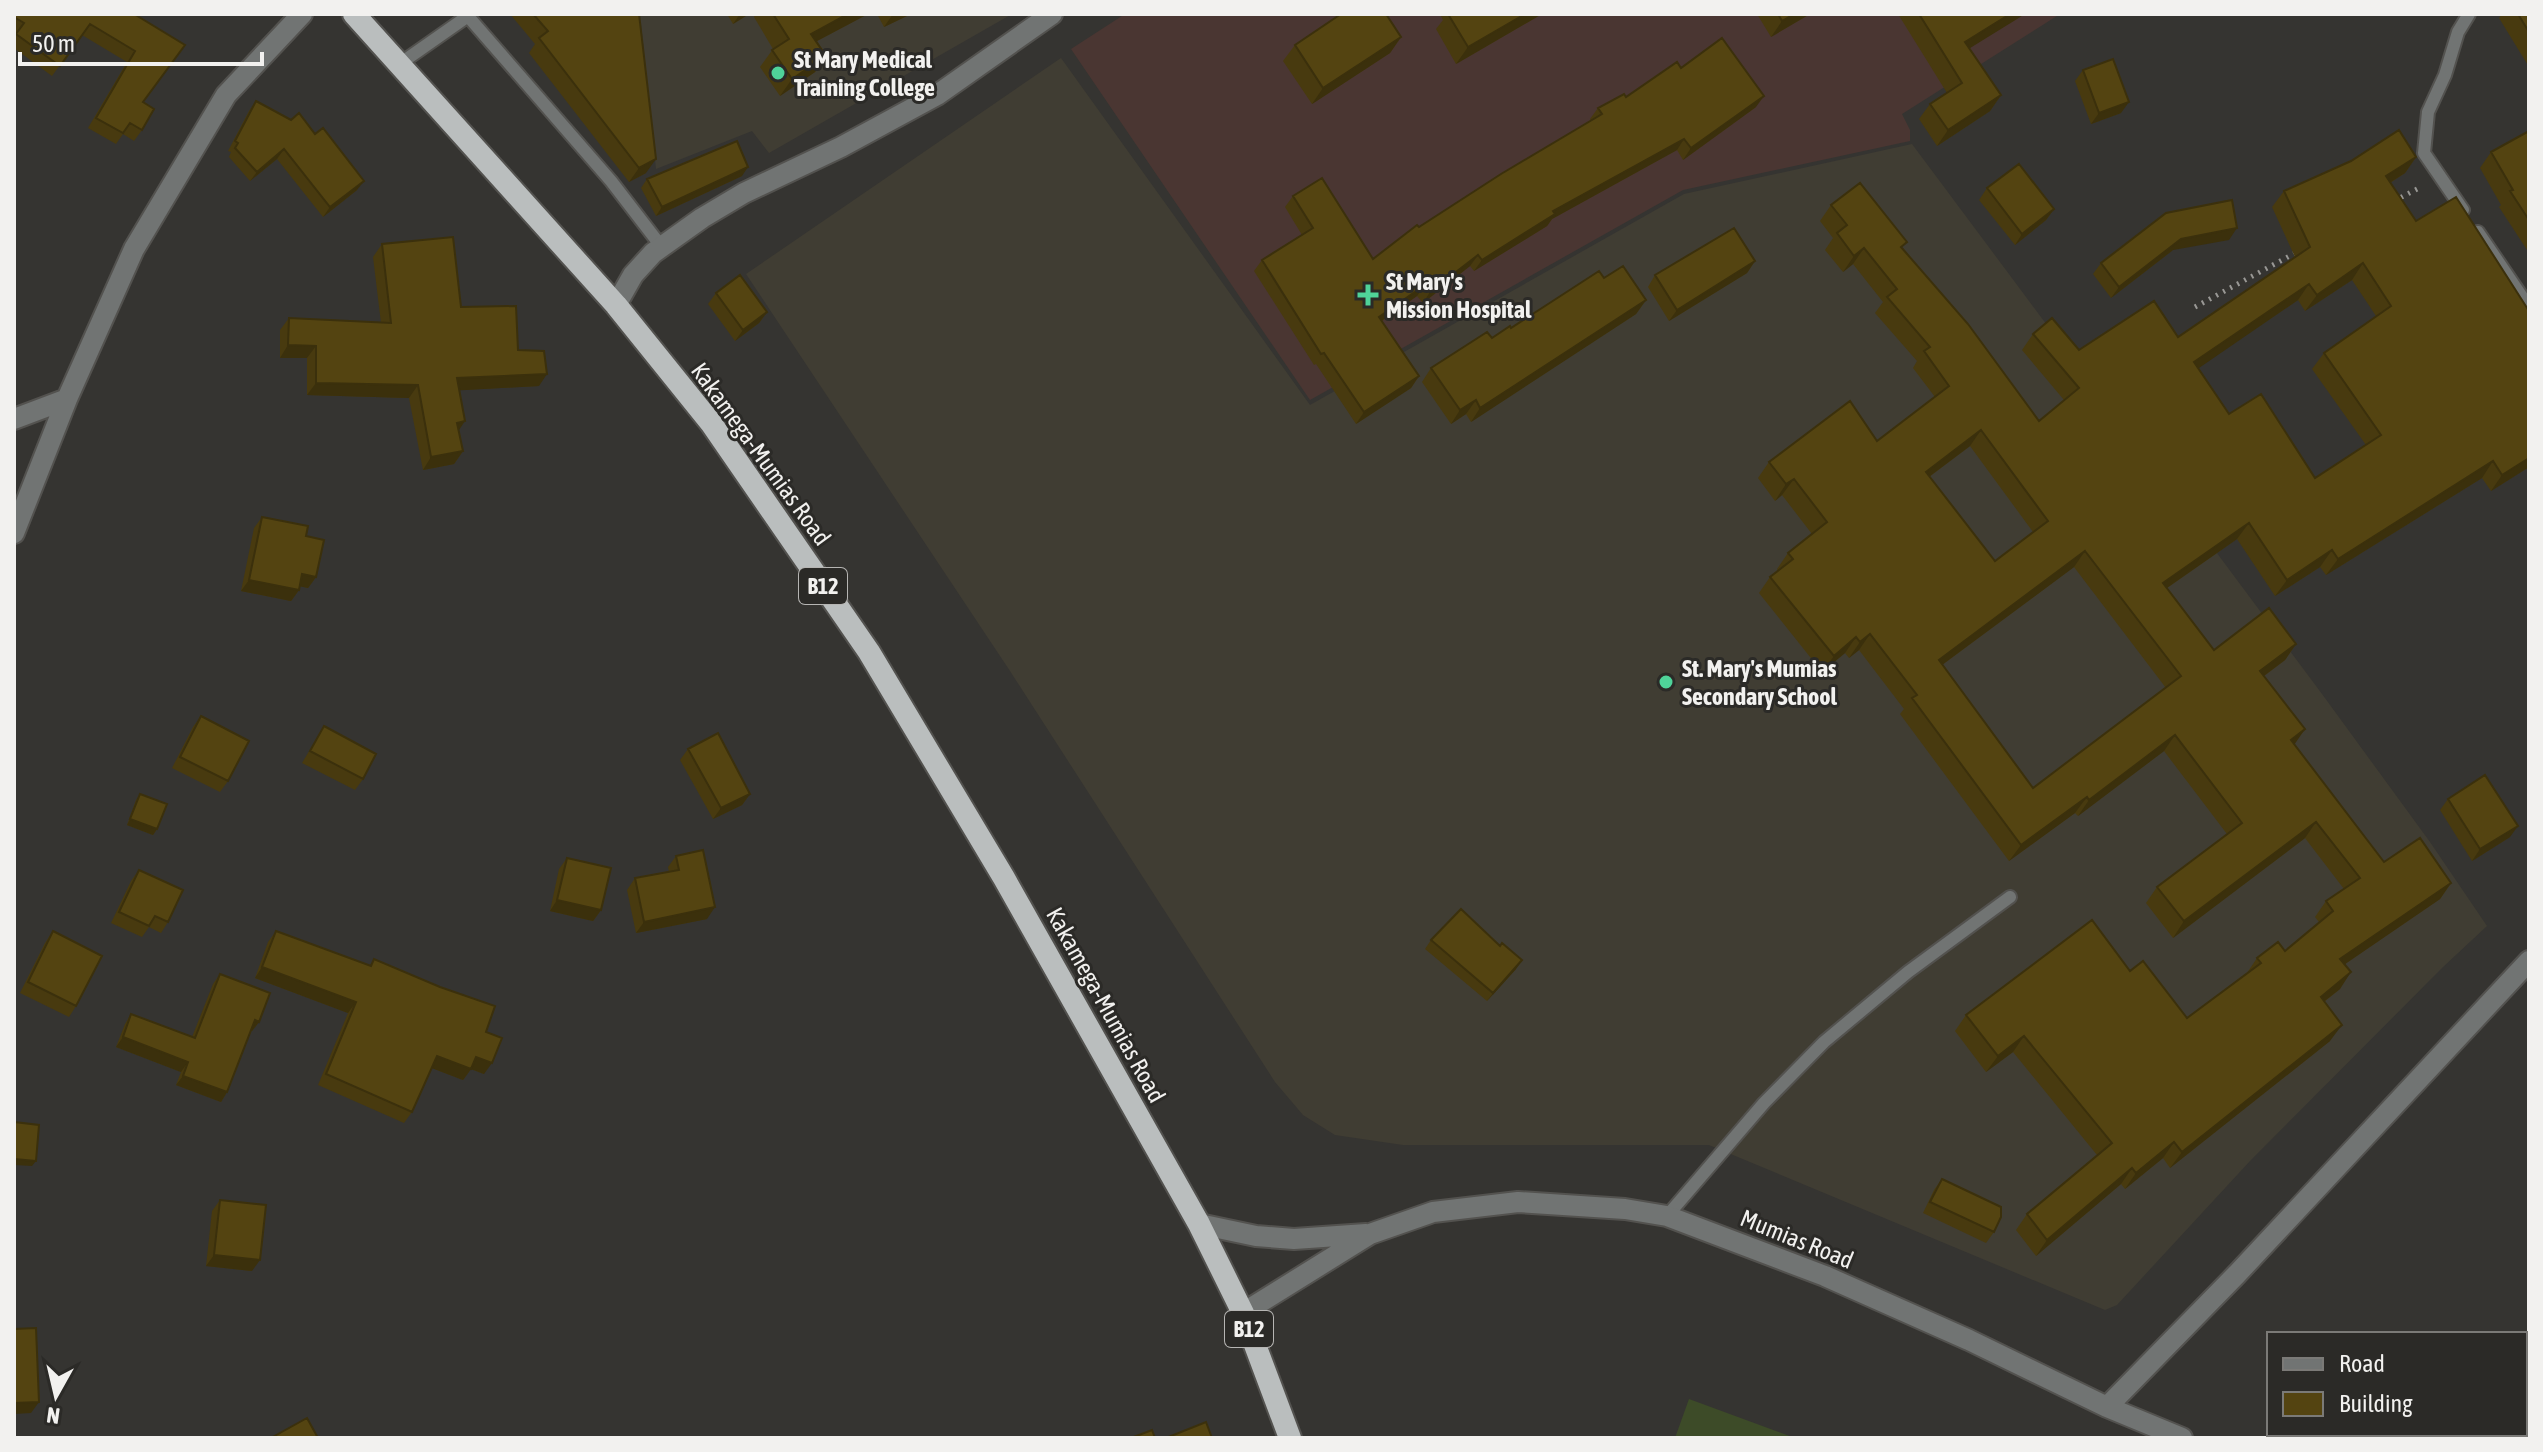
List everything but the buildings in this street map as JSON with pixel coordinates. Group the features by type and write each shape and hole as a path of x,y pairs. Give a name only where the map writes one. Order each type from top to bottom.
{"highway":[{"name":"Kakamega-Mumias Road","path":"354,14 616,305 711,423 869,652 1004,878 1199,1224"},
{"name":"B12","path":"1199,1224 1243,1313 1290,1438"}],"street":[{"path":"14,533 67,399 134,249 226,95 302,14"},
{"path":"616,305 633,275 661,246 744,193 841,147 937,95 1052,14"},
{"path":"14,419 67,399"},
{"path":"2107,1407 2237,1274 2529,961"},
{"name":"Mumias Road","path":"1243,1313 1370,1234 1433,1212 1518,1202 1625,1209 1667,1216 1825,1276 1969,1340 2107,1407 2182,1438"},
{"name":"Mumias Road","path":"1199,1224 1256,1236 1294,1239 1370,1234"}],"lane":[{"path":"2469,14 2458,32 2427,120 2424,153 2529,307"},
{"path":"401,63 467,15 611,181 661,246"},
{"path":"1667,1216 1764,1103 1824,1042 1908,972 2010,897"}],"path":[{"path":"2385,206 2439,177"},
{"path":"2195,307 2303,249"}],"shaded area":[{"name":"St Mary Medical Training College","path":"640,14 1012,14 769,153 752,131 656,169"},
{"name":"St Mary's Mission Hospital","path":"1125,14 2060,14 1902,114 1910,130 1910,141 1683,190 1310,400 1071,49"},
{"name":"St. Mary's Mumias Secondary School","path":"1061,58 1310,405 1684,194 1912,144 2322,694 2487,926 2250,1161 2117,1305 2105,1310 1709,1145 1403,1145 1335,1135 1303,1115 1275,1082 1010,671 746,274"}],"green space":[{"path":"1689,1399 1795,1438 1675,1438"}],"place":[{"name":"St Mary Medical Training College","path":"778,73"},
{"name":"St Mary's Mission Hospital","path":"1368,295"},
{"name":"St. Mary's Mumias Secondary School","path":"1666,682"}]}
